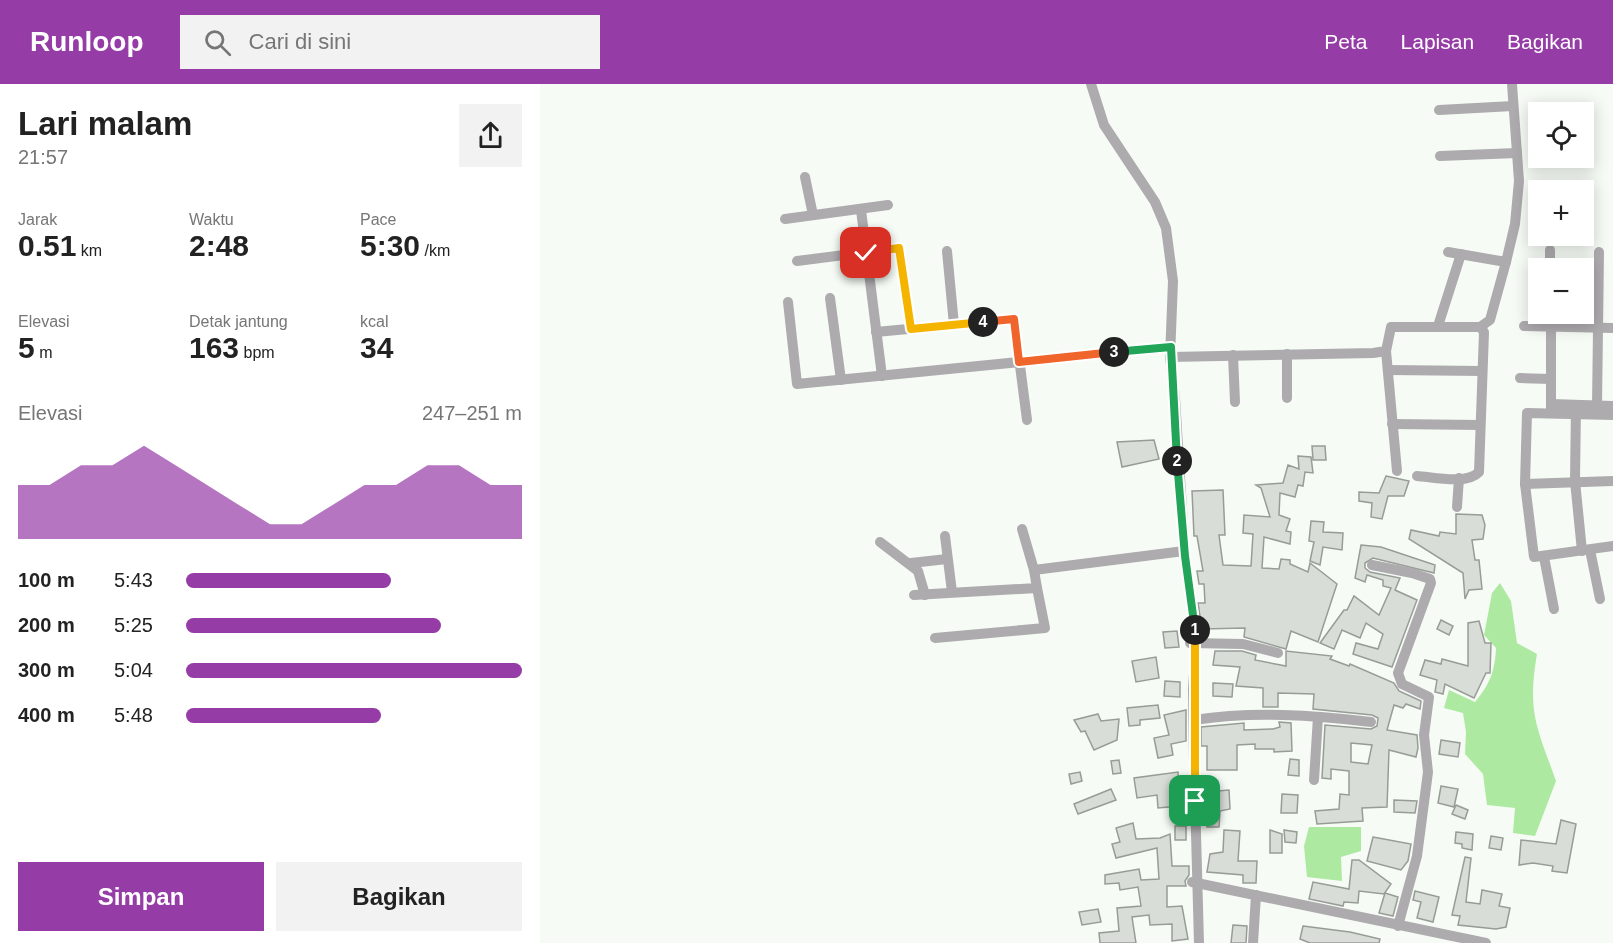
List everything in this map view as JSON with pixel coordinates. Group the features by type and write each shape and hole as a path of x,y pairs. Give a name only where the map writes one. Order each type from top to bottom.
{"street":[{"path":"1091,84 1104,124 1155,202 1166,228 1173,281 1170,352 1193,643 1194,883 1199,943"},
{"path":"1397,471 1386,351 1391,327 1480,327 1490,320 1515,224 1519,181 1512,84"},
{"path":"1439,110 1513,106"},
{"path":"1440,156 1517,153"},
{"path":"805,177 813,215"},
{"path":"785,219 888,205"},
{"path":"861,210 882,376"},
{"path":"797,261 899,248 911,329"},
{"path":"1550,250 1550,258"},
{"path":"947,251 954,325"},
{"path":"1448,252 1506,262"},
{"path":"1597,406 1600,328 1599,252"},
{"path":"1437,326 1461,254"},
{"path":"830,298 841,380"},
{"path":"788,302 797,384 1019,362 1170,352 1233,356 1386,351"},
{"path":"876,332 1014,319 1027,420"},
{"path":"1551,409 1552,325"},
{"path":"1524,326 1613,328"},
{"path":"1417,476 1460,478 1473,477 1479,472 1484,332 1480,327"},
{"path":"1287,354 1287,398"},
{"path":"1233,356 1235,402"},
{"path":"1388,370 1482,371"},
{"path":"1520,378 1551,379"},
{"path":"1613,406 1551,409 1527,413 1525,484 1533,557 1613,546"},
{"path":"1576,409 1613,415"},
{"path":"1576,409 1575,481 1586,550 1600,599"},
{"path":"1392,424 1480,425"},
{"path":"1457,507 1460,478"},
{"path":"1525,484 1613,481"},
{"path":"935,638 1045,628 1034,570 1022,529"},
{"path":"945,536 951,592"},
{"path":"880,542 911,563 918,571 920,595 1037,588"},
{"path":"1034,570 1184,550"},
{"path":"1544,557 1554,609"},
{"path":"911,563 948,559"},
{"path":"1372,566 1412,573 1430,579 1431,584 1398,673 1402,684 1429,698 1424,735 1428,772 1417,856 1398,926"},
{"path":"1193,643 1244,644 1278,653"},
{"path":"1194,720 1267,714 1371,722"},
{"path":"1314,780 1318,717"},
{"path":"1194,883 1486,943"},
{"path":"1253,943 1256,895"}],"green space":[{"path":"1500,583 1511,601 1517,643 1537,654 1533,691 1534,706 1539,733 1556,781 1535,836 1513,833 1515,808 1487,805 1483,774 1465,754 1466,732 1463,713 1444,708 1449,690 1475,702 1491,677 1496,648 1484,635 1492,593"},
{"path":"1309,827 1361,827 1361,851 1341,857 1342,881 1307,877 1304,846"}],"building":[{"path":"1154,440 1159,459 1122,467 1117,442"},
{"path":"1312,446 1325,446 1326,460 1313,460"},
{"path":"1298,456 1311,457 1313,473 1305,472 1303,486 1298,485 1295,497 1280,493 1279,515 1290,519 1286,531 1291,532 1290,544 1264,537 1262,568 1279,569 1281,559 1290,560 1290,564 1308,572 1310,563 1337,584 1318,642 1291,631 1286,649 1244,637 1245,628 1202,629 1198,603 1205,603 1204,584 1199,584 1197,571 1203,571 1197,536 1194,536 1192,491 1223,490 1225,535 1219,535 1223,565 1251,566 1253,534 1243,533 1244,515 1270,517 1261,488 1256,485 1283,483 1288,465 1299,469"},
{"path":"1386,476 1409,481 1404,496 1388,496 1382,519 1371,517 1372,503 1359,501 1359,492 1379,493"},
{"path":"1456,514 1482,515 1485,525 1483,539 1472,540 1475,560 1479,560 1482,589 1469,590 1465,599 1463,573 1409,539 1411,530 1439,536 1440,532 1456,534"},
{"path":"1311,521 1324,522 1323,532 1343,533 1342,550 1323,547 1320,565 1310,561 1314,542 1309,541"},
{"path":"1361,545 1381,547 1435,565 1434,573 1373,558 1365,563 1365,568 1370,572 1400,578 1395,590 1417,600 1392,667 1353,654 1356,643 1378,649 1383,634 1366,623 1360,638 1342,630 1334,649 1320,643 1344,610 1347,610 1354,596 1379,615 1391,588 1383,586 1383,580 1367,575 1365,582 1355,578"},
{"path":"1441,620 1453,626 1449,635 1437,629"},
{"path":"1479,621 1485,643 1491,643 1490,673 1486,673 1474,698 1445,684 1443,694 1435,692 1437,680 1420,675 1425,660 1441,664 1442,659 1468,666 1468,623"},
{"path":"1177,631 1179,647 1165,648 1163,632"},
{"path":"1215,651 1242,651 1256,655 1255,660 1286,666 1286,651 1332,656 1330,659 1349,666 1350,664 1394,683 1399,691 1421,701 1420,709 1406,704 1403,708 1394,705 1387,730 1417,735 1418,748 1416,757 1389,750 1387,807 1362,808 1363,821 1317,824 1315,811 1339,809 1340,794 1349,795 1349,771 1331,769 1331,779 1322,778 1325,725 1371,729 1377,726 1378,718 1372,715 1313,709 1314,694 1278,693 1278,707 1263,707 1263,688 1236,686 1240,667 1213,665","holes":["1351,743 1372,745 1368,764 1351,762"]},
{"path":"1156,657 1159,678 1136,682 1132,661"},
{"path":"1165,681 1180,682 1180,697 1164,696"},
{"path":"1213,683 1233,684 1232,697 1213,696"},
{"path":"1158,705 1160,718 1140,720 1140,725 1129,726 1127,708"},
{"path":"1186,710 1186,741 1171,744 1173,755 1158,758 1154,738 1169,735 1164,715"},
{"path":"1098,714 1101,721 1119,719 1117,740 1094,750 1085,731 1081,732 1074,720"},
{"path":"1279,722 1291,723 1292,751 1274,752 1274,749 1255,749 1255,744 1237,745 1237,770 1207,770 1207,746 1201,746 1201,727 1244,723 1244,730 1273,729 1280,727"},
{"path":"1441,740 1460,743 1458,757 1439,754"},
{"path":"1290,759 1299,760 1299,776 1288,775"},
{"path":"1119,760 1121,773 1113,774 1111,761"},
{"path":"1080,772 1082,781 1071,784 1069,774"},
{"path":"1178,772 1180,806 1158,808 1157,795 1137,798 1134,778"},
{"path":"1441,786 1458,789 1454,807 1438,803"},
{"path":"1111,789 1116,800 1078,814 1074,804"},
{"path":"1229,790 1230,809 1220,811 1219,827 1207,827 1206,792"},
{"path":"1282,794 1298,795 1297,813 1281,813"},
{"path":"1394,800 1417,801 1415,813 1394,812"},
{"path":"1456,805 1468,810 1465,819 1452,814"},
{"path":"1561,820 1576,824 1567,873 1552,871 1553,866 1533,863 1519,865 1521,840 1556,844"},
{"path":"1133,823 1136,839 1160,838 1170,834 1172,866 1189,866 1186,886 1167,886 1167,907 1182,906 1188,939 1172,941 1172,924 1150,925 1149,915 1132,917 1136,943 1100,943 1099,933 1119,931 1117,908 1141,906 1138,887 1120,890 1119,883 1105,884 1105,875 1139,869 1141,880 1159,879 1157,848 1116,858 1112,844 1120,842 1116,828"},
{"path":"1175,826 1186,826 1186,840 1175,840"},
{"path":"1224,830 1240,831 1238,861 1257,861 1256,883 1243,883 1243,875 1207,872 1210,854 1223,852"},
{"path":"1270,830 1282,834 1282,853 1270,853"},
{"path":"1284,830 1297,832 1296,843 1285,842"},
{"path":"1456,832 1473,834 1472,850 1462,848 1462,844 1455,843"},
{"path":"1491,836 1503,838 1501,850 1489,848"},
{"path":"1373,837 1411,844 1408,861 1401,870 1367,861"},
{"path":"1465,857 1471,858 1466,902 1480,904 1482,890 1502,894 1499,906 1510,908 1506,927 1496,929 1458,925 1460,916 1452,915"},
{"path":"1352,860 1359,860 1391,884 1384,894 1359,891 1358,903 1344,902 1343,906 1309,899 1313,882 1349,889"},
{"path":"1415,891 1439,897 1433,922 1417,918 1421,902 1413,900"},
{"path":"1385,893 1398,897 1393,916 1379,913"},
{"path":"1098,909 1101,922 1082,925 1079,912"},
{"path":"1233,925 1247,926 1246,943 1231,943"},
{"path":"1303,926 1350,932 1380,939 1379,943 1310,943 1300,939"}],"route":[{"path":"866,253 899,248 911,329 1014,319 1019,362 1171,347 1185,556 1196,643 1193,689 1195,801"}]}
